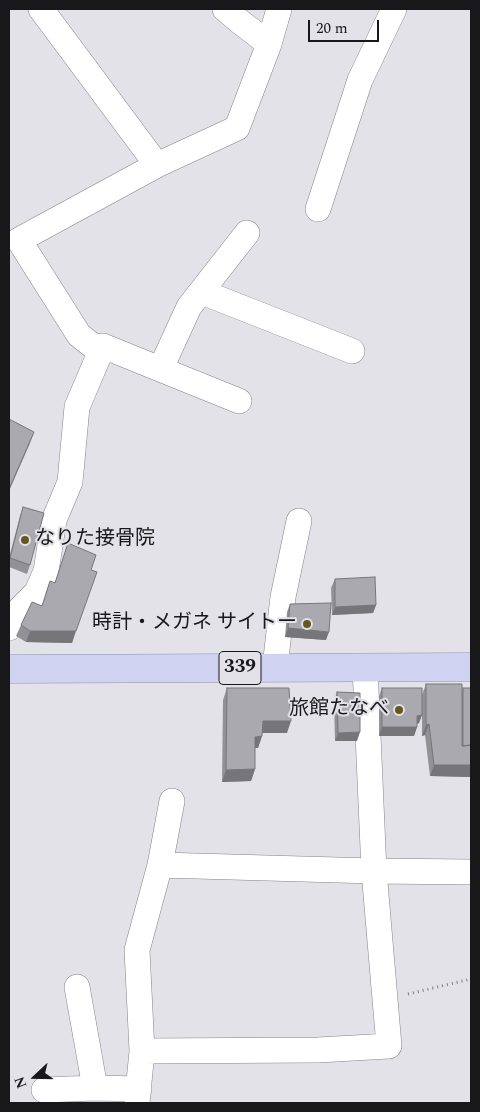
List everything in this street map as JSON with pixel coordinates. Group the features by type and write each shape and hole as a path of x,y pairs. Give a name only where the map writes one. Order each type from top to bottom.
{"highway":[{"name":"339","path":"9,669 471,667"}],"street":[{"path":"41,9 157,165"},
{"path":"224,9 269,44"},
{"path":"239,401 103,346 94,347 79,335 19,240 157,165 237,128 269,44 279,9"},
{"path":"318,209 360,80 394,9"},
{"path":"160,368 189,307 247,233"},
{"path":"202,292 352,351"},
{"path":"9,628 21,608 36,592 46,571 54,520 70,482 77,407 103,346"},
{"path":"275,667 283,597 299,521"},
{"path":"142,1051 318,1050 390,1046 374,871 365,667"},
{"path":"44,1090 95,1088 138,1096 142,1051 137,950 160,865 172,801"},
{"path":"160,865 471,872"},
{"path":"77,987 95,1088"}],"path":[{"path":"385,1000 471,979"}],"building":[{"path":"9,419 34,432 9,489"},
{"name":"なりた接骨院","path":"23,507 44,513 30,565 10,558"},
{"path":"68,543 96,555 91,570 97,572 76,631 30,631 21,625 32,602 42,606 50,581 55,583"},
{"path":"375,577 376,605 335,607 335,579"},
{"name":"時計・メガネ サイトー","path":"331,603 329,632 288,628 290,604"},
{"path":"426,684 462,684 462,746 471,745 471,765 434,765 429,724 426,725"},
{"path":"227,688 289,688 291,721 263,721 262,736 255,737 255,769 226,770"},
{"name":"旅館たなべ","path":"382,688 422,688 422,715 417,716 417,727 382,727"},
{"path":"463,688 471,688 471,745 463,746"},
{"path":"337,692 360,693 360,732 338,733"}],"place":[{"name":"なりた接骨院","path":"25,540"},
{"name":"時計・メガネ サイトー","path":"307,624"},
{"name":"旅館たなべ","path":"399,710"}]}
